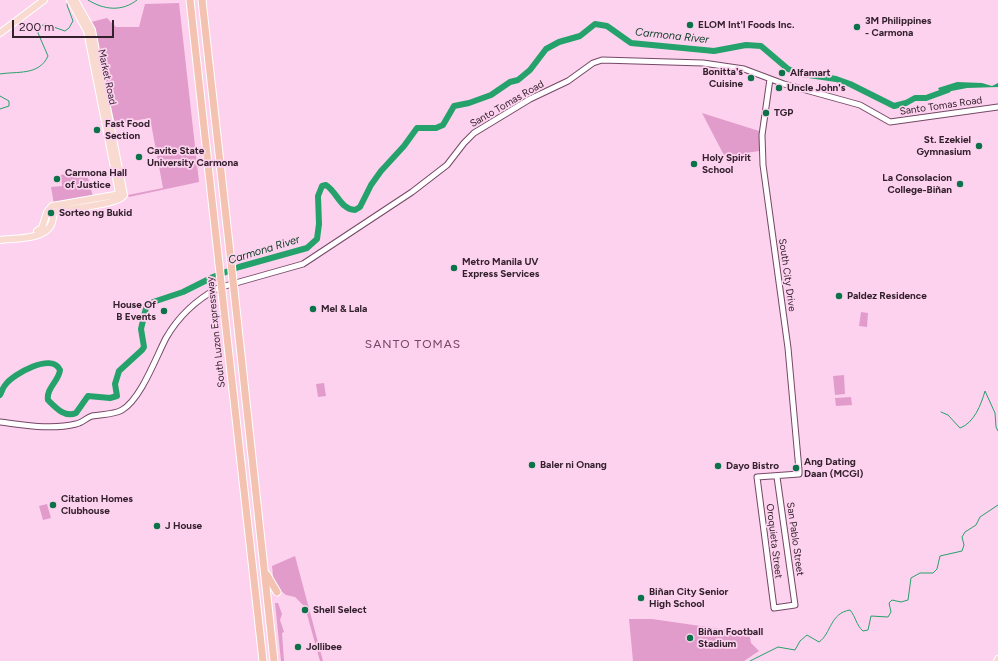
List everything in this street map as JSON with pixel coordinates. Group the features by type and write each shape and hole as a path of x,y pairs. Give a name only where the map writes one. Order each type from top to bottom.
{"highway":[{"name":"South Luzon Expressway","path":"190,0 262,661"},
{"path":"202,0 274,661"},
{"path":"264,566 277,592"}],"main road":[{"path":"0,33 44,0"},
{"name":"Market Road","path":"70,0 78,8"},
{"name":"Market Road","path":"75,0 78,8 92,30 111,138"},
{"path":"0,237 40,230 44,226 47,212 52,206 118,194 119,191 111,138"},
{"path":"0,240 43,233 51,226 54,212 107,203 123,198 124,192 111,138"}],"street":[{"name":"Santo Tomas Road","path":"0,422 50,427 75,424 90,417 120,411 128,406 151,372 166,339 182,314 207,294 218,288 303,264 412,192 447,165 464,142 474,133 530,99 568,80 593,63 602,60 613,59 646,62 703,63 744,69 864,107 890,122 998,107"},
{"name":"South City Drive","path":"770,78 762,135 763,166 788,348 798,474 777,477"},
{"name":"Oroquieta Street","path":"774,608 757,477 777,477"},
{"name":"San Pablo Street","path":"774,608 795,605 777,477"}],"shaded area":[{"path":"179,3 199,182 129,197 128,195 163,188 150,118 115,124 91,22 107,18 116,27 139,27 145,4"},
{"path":"957,82 982,83 992,86 998,83 998,87 967,88 941,93 938,88"},
{"path":"702,113 759,131 759,151 746,153 747,160 728,163"},
{"path":"86,170 93,197 54,204 51,187 62,186 61,175"},
{"path":"861,312 868,313 867,327 859,326"},
{"path":"844,375 845,394 835,395 833,376"},
{"path":"324,383 326,396 318,397 316,384"},
{"path":"851,397 852,405 836,406 835,398"},
{"path":"47,504 51,518 43,520 39,506"},
{"path":"295,556 323,661 320,661 305,607 295,597 286,595 274,585 272,566"},
{"path":"275,603 278,603 282,614 280,620 284,632 282,633 284,661 281,661"},
{"name":"Biñan Football Stadium","path":"629,619 652,619 749,633 751,643 759,651 744,661 633,661"}],"waterway":[{"path":"88,0 107,8 119,8 131,4 137,0"},
{"path":"0,74 33,70 44,62 48,56 38,33 39,27 45,24 65,31 69,28 73,21 67,5 68,1"},
{"name":"Carmona River","path":"0,395 5,385 24,370 33,366 49,363 56,365 60,370 49,392 48,400 57,409 64,413 76,413 88,396 110,398 117,396 115,384 119,371 144,347 141,329 146,308 153,302 183,292 213,277 239,267 307,248 317,239 319,224 318,196 322,186 326,185 346,207 355,210 360,207 371,185 381,171 404,146 417,128 436,128 443,125 454,106 469,103 491,95 510,82 518,80 530,70 546,49 559,42 580,36 595,24 607,26 631,43 714,51 746,45 761,46 788,69 802,74 836,79 850,84 894,106 906,103 915,98 926,98 948,90"},
{"path":"0,96 9,101 9,106 0,109"},
{"path":"941,412 948,415 960,428 965,426 973,418 979,408 985,391 995,413 996,427 998,431"},
{"path":"750,661 778,647 795,650 800,641 807,635 819,642 838,615 850,610 861,629 863,631 868,630 871,616 888,617 891,612 889,603 892,600 901,602 908,600 911,578 920,573 933,573 937,569 940,556 962,551 964,545 962,537 965,532 976,525 980,517 998,505"}],"place":[{"name":"ELOM Int'l Foods Inc.","path":"690,25"},
{"name":"3M Philippines - Carmona","path":"857,27"},
{"name":"Alfamart","path":"782,73"},
{"name":"Bonitta's Cuisine","path":"751,78"},
{"name":"Uncle John's","path":"779,88"},
{"name":"TGP","path":"766,113"},
{"name":"Fast Food Section","path":"97,130"},
{"name":"St. Ezekiel Gymnasium","path":"979,146"},
{"name":"Cavite State University Carmona","path":"139,157"},
{"name":"Holy Spirit School","path":"694,164"},
{"name":"Carmona Hall of Justice","path":"57,179"},
{"name":"La Consolacion College-Biñan","path":"960,184"},
{"name":"Sorteo ng Bukid","path":"51,213"},
{"name":"Metro Manila UV Express Services","path":"454,268"},
{"name":"Paldez Residence","path":"839,296"},
{"name":"Mel & Lala","path":"313,309"},
{"name":"House Of B Events","path":"164,311"},
{"name":"Baler ni Onang","path":"532,465"},
{"name":"Dayo Bistro","path":"718,466"},
{"name":"Ang Dating Daan (MCGI)","path":"796,468"},
{"name":"Citation Homes Clubhouse","path":"53,505"},
{"name":"J House","path":"157,526"},
{"name":"Biñan City Senior High School","path":"641,598"},
{"name":"Shell Select","path":"305,610"},
{"name":"Biñan Football Stadium","path":"690,638"},
{"name":"Jollibee","path":"298,647"}],"district":[{"name":"SANTO TOMAS","path":"413,344"}]}
